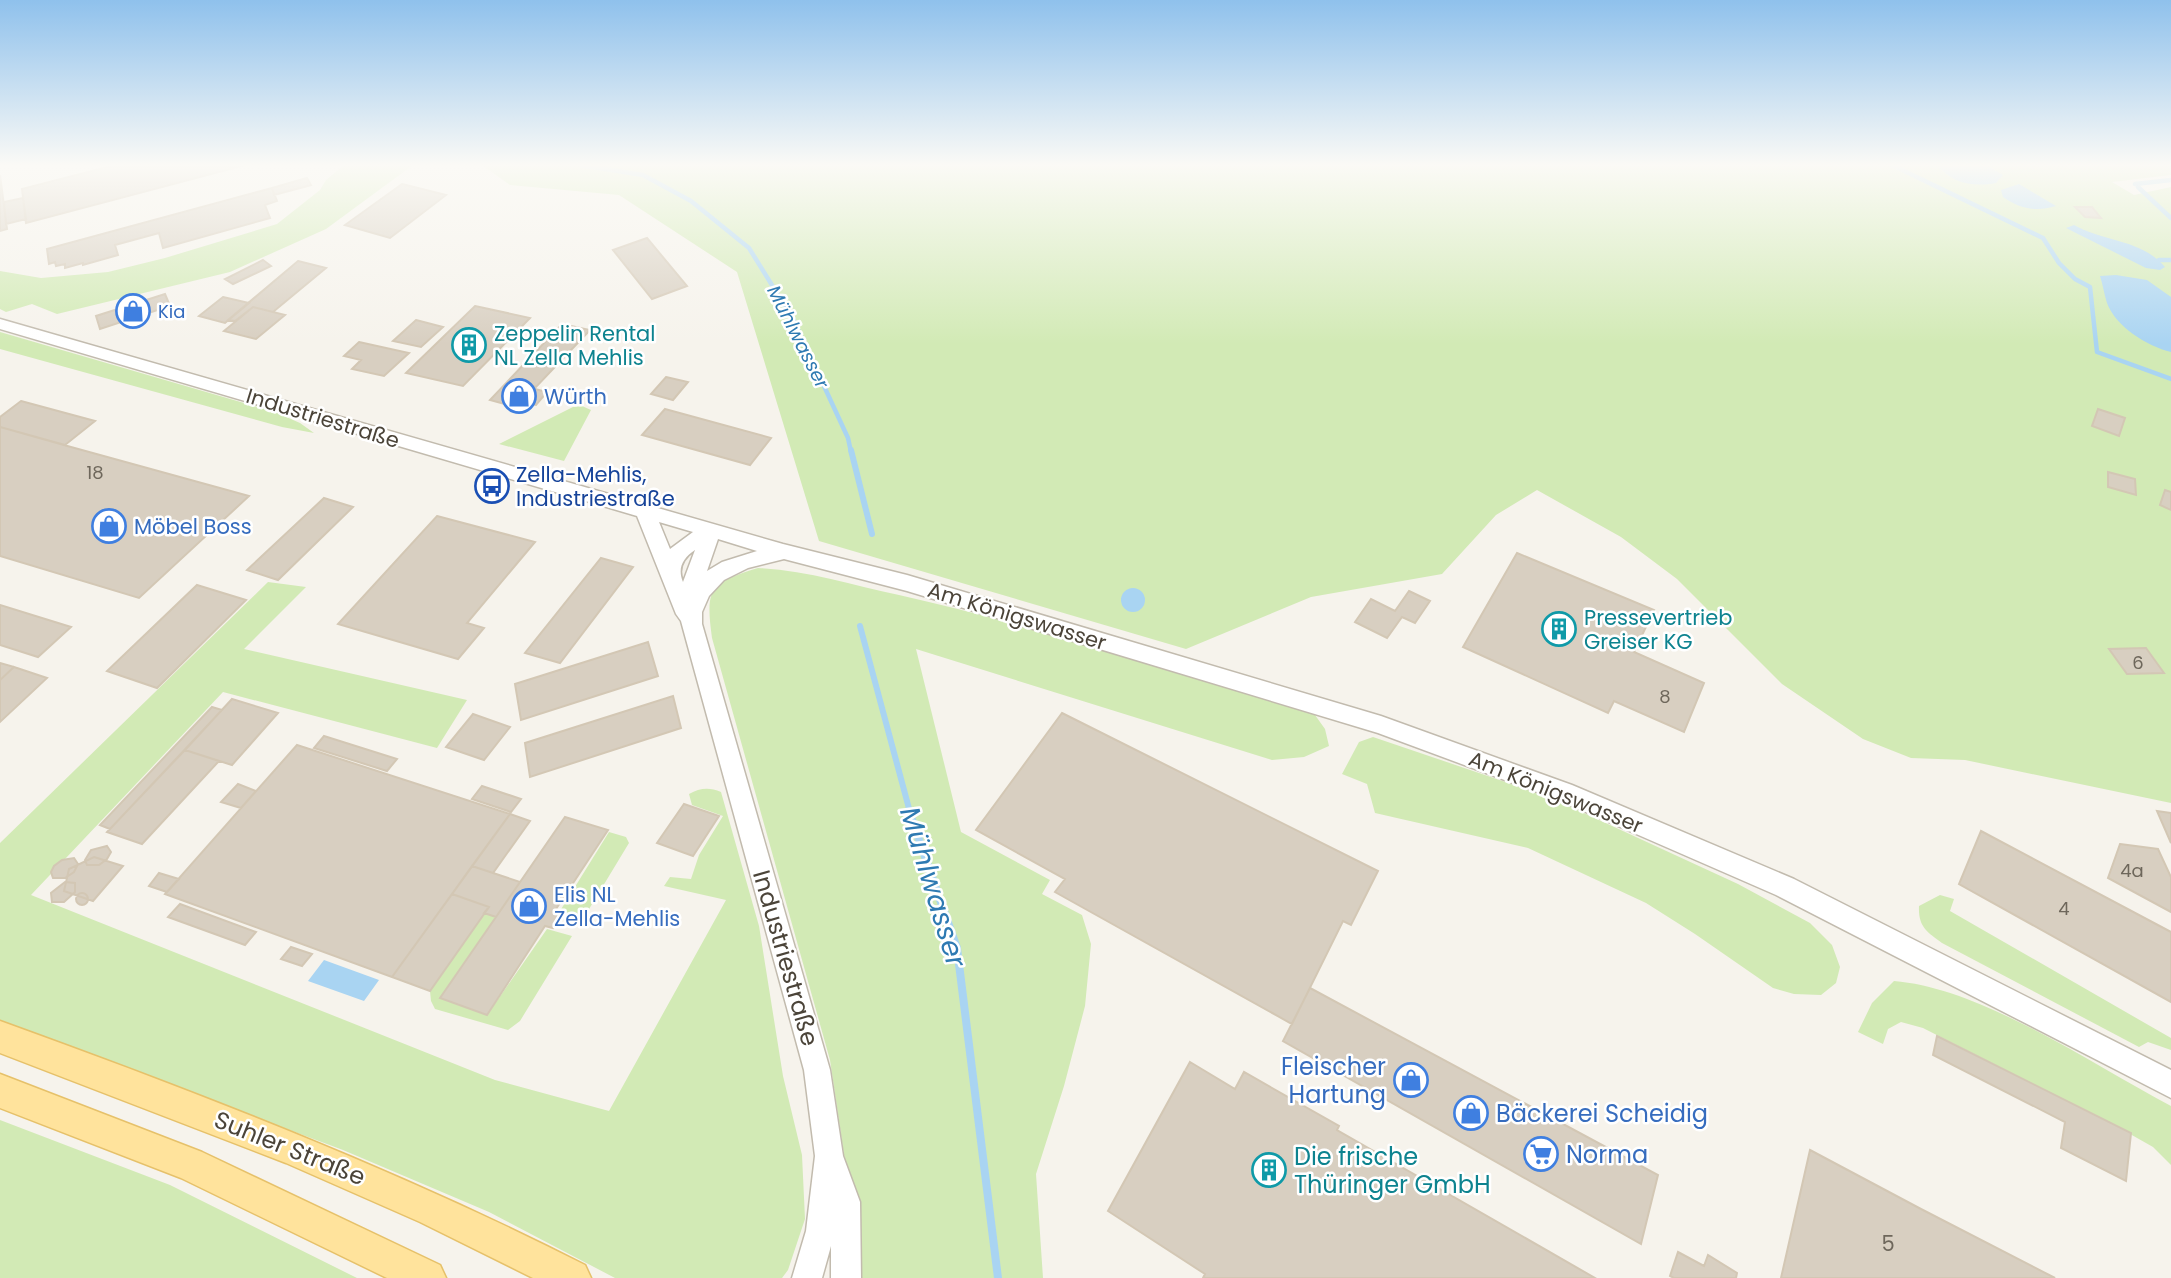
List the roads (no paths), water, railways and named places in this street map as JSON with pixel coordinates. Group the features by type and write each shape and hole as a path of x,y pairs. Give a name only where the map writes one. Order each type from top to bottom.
{"main road":[{"name":"Suhler Straße","path":"0,1037 306,1153 412,1198 572,1278"},
{"path":"0,1091 190,1164 427,1278"}],"street":[{"name":"Industriestraße","path":"0,324 245,393 352,428 711,531 907,583"},
{"name":"Industriestraße","path":"645,512 696,642"},
{"name":"Industriestraße","path":"711,531 690,591 690,611 696,642 817,1069 829,1156 821,1231 807,1278"},
{"path":"670,576 671,564 677,552 711,531"},
{"name":"Industriestraße","path":"696,642 695,610 699,593 705,584 731,567 783,551"},
{"name":"Am Königswasser","path":"907,583 1381,725 1564,792 1785,887 2171,1084"},
{"path":"829,1156 846,1202 846,1278"}],"water":[{"path":"2074,225 2145,251 2165,267 2160,270 2146,268 2066,228"},
{"path":"2116,275 2147,280 2171,297 2171,352 2133,334 2111,312 2100,276"},
{"path":"1133,588 1142,591 1145,600 1142,609 1133,612 1124,609 1121,600 1124,591"},
{"path":"324,960 379,980 364,1001 308,981"}],"waterway":[{"name":"Mühlwasser","path":"720,225 749,248 793,319 848,438 851,452"},
{"path":"2015,225 2043,238 2059,263 2075,279 2090,287 2097,352 2171,379"},
{"path":"2159,260 2171,260"},
{"name":"Mühlwasser","path":"851,450 872,534"},
{"name":"Mühlwasser","path":"860,626 911,816"},
{"name":"Mühlwasser","path":"910,814 957,948 998,1278"}],"place":[{"name":"Kia","path":"133,311"},
{"name":"Zeppelin Rental NL Zella Mehlis","path":"469,345"},
{"name":"Würth","path":"519,396"},
{"name":"Zella-Mehlis, Industriestraße","path":"492,486"},
{"name":"Möbel Boss","path":"109,526"},
{"name":"Pressevertrieb Greiser KG","path":"1559,629"},
{"name":"Elis NL Zella-Mehlis","path":"529,906"},
{"name":"Fleischer Hartung","path":"1411,1080"},
{"name":"Bäckerei Scheidig","path":"1471,1113"},
{"name":"Norma","path":"1541,1154"},
{"name":"Die frische Thüringer GmbH","path":"1269,1170"}]}
